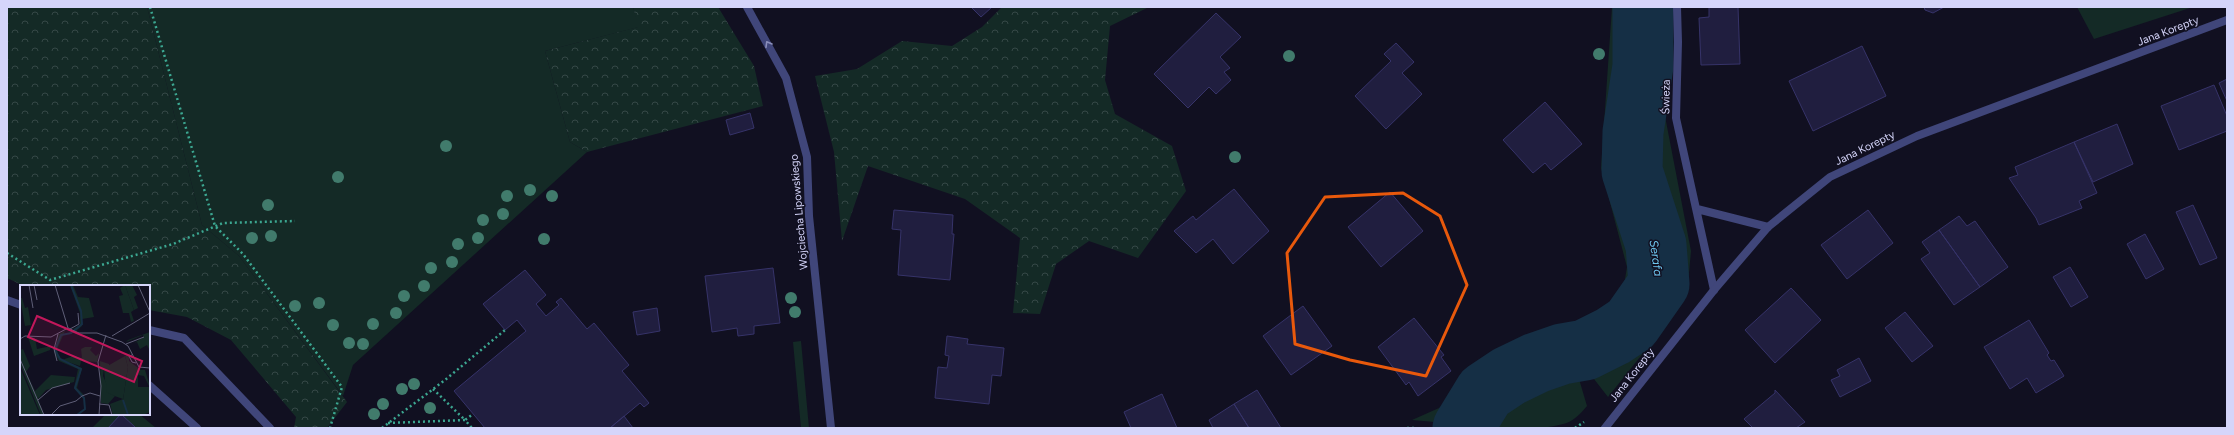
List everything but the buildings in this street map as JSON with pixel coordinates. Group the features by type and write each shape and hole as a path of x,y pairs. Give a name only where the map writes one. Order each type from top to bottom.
{"street":[{"name":"Wojciecha Lipowskiego","path":"747,7 786,78 807,157 809,216 831,428"},
{"name":"Świeża","path":"1677,7 1676,118 1714,290"},
{"name":"Jana Korepty","path":"1604,428 1714,290 1768,227 1830,177 1917,136 2227,20"},
{"path":"1697,209 1768,227"},
{"path":"7,300 20,305"},
{"path":"150,330 184,338 270,428"},
{"path":"150,386 197,428"}],"path":[{"path":"150,7 215,226 243,254 342,387 330,428"},
{"path":"7,254 50,280 172,244 223,223 295,221"},
{"path":"382,428 433,389 505,330"},
{"path":"433,389 472,428"},
{"path":"388,423 465,420 473,414"},
{"path":"1407,428 1417,428"}],"highlighted area":[{"path":"1403,193 1440,216 1467,285 1426,376 1350,360 1295,344 1287,253 1325,197"}],"green space":[{"path":"7,7 147,7 202,225 239,256 347,402 327,428 294,428 296,417 231,340 187,317 150,310 150,285 22,285 7,278"},
{"path":"147,7 633,7 639,27 545,51 570,142 587,152 353,365 343,396 239,256 202,225"},
{"path":"633,7 718,7 754,66 763,106 587,152 570,142 545,51 638,27"},
{"path":"1002,7 1149,7 1110,26 1105,80 1115,114 1172,146 1186,191 1138,258 1089,241 1056,264 1040,314 1013,313 1020,238 965,199 868,166 842,241 834,152 815,76 857,69 902,41 952,46 982,27"},
{"path":"1612,7 1669,7 1664,111 1691,251 1688,284 1676,312 1608,397 1594,379 1586,325 1622,297 1627,267 1601,168"},
{"path":"2077,7 2193,7 2094,39"},
{"path":"1566,335 1587,406 1573,420 1563,424 1547,427 1509,428 1412,420 1439,408 1519,356"},
{"path":"801,341 809,428 801,428 793,342"},
{"path":"105,415 140,415 156,428 92,428"}],"waterway":[{"name":"Serafa","path":"1463,428 1485,392 1509,376 1536,363 1562,354 1585,350 1613,336 1631,324 1659,284 1656,245 1632,171 1633,132 1643,66 1643,7"}]}
